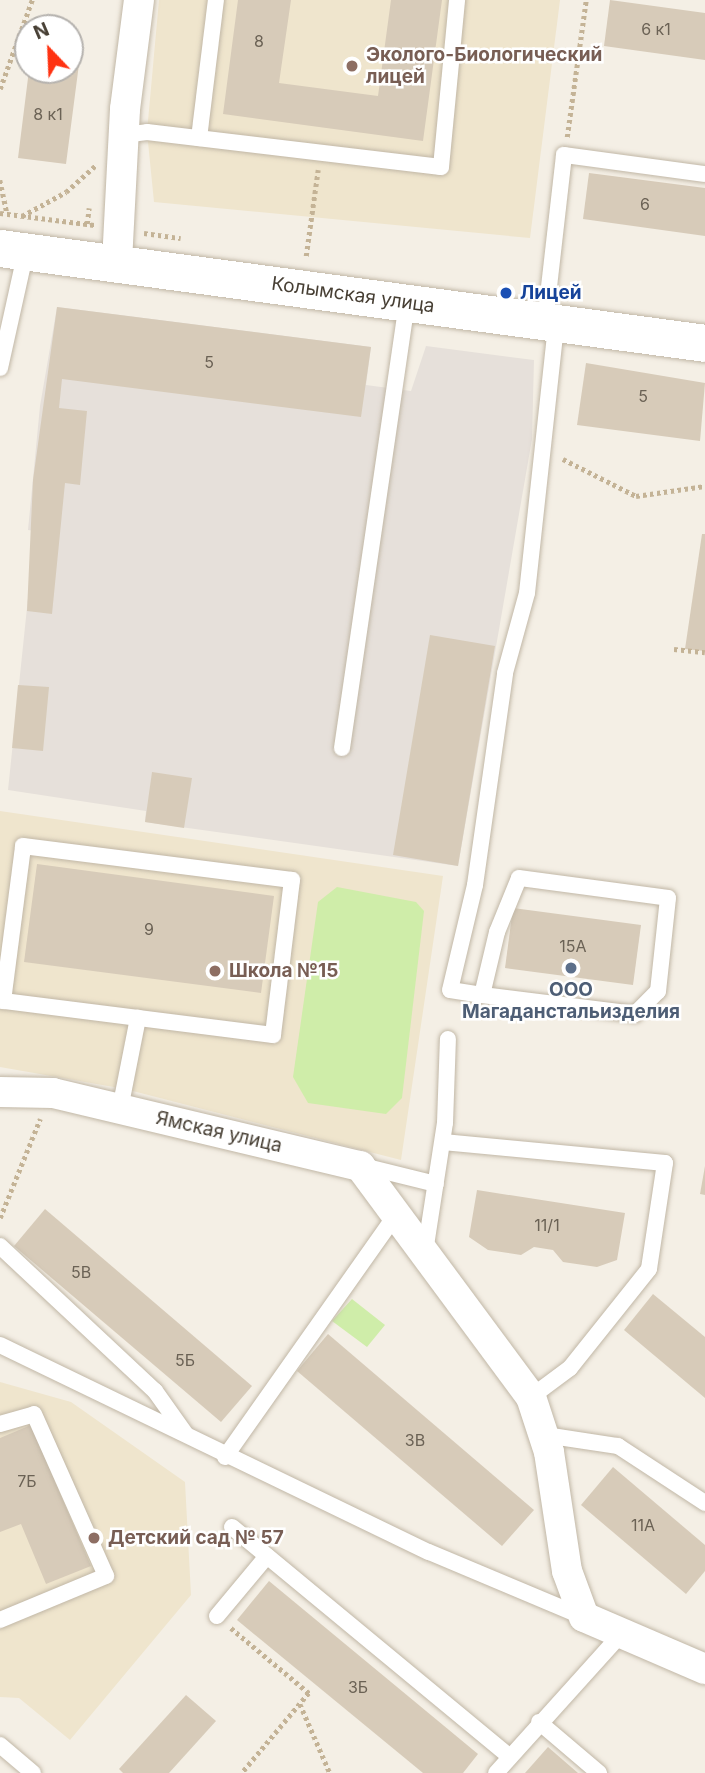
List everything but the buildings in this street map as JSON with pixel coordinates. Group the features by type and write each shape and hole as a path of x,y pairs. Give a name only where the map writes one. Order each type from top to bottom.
{"street":[{"path":"117,262 123,135 139,0"},
{"name":"Колымская улица","path":"14,232 117,262 705,343"},
{"name":"Ямская улица","path":"0,1092 53,1093 360,1166"},
{"path":"360,1166 531,1397 545,1435 562,1552 584,1617 705,1668"}],"lane":[{"path":"199,138 216,0"},
{"path":"123,135 199,138 441,167 457,0"},
{"path":"482,995 497,932 519,878 668,898 658,991 635,1014 482,995 450,990 475,885 505,673 527,593 543,450 564,155 705,174"},
{"path":"0,368 14,232"},
{"path":"342,748 407,302"},
{"path":"23,846 292,880 273,1035 138,1018 3,1001 23,846"},
{"path":"120,1109 138,1018"},
{"path":"425,1252 443,1142 448,1039"},
{"path":"443,1142 665,1163 649,1269 570,1368 531,1397"},
{"name":"Ямская улица","path":"360,1166 436,1184"},
{"path":"225,1457 396,1214"},
{"path":"0,1246 155,1391 187,1435"},
{"path":"0,1345 187,1435 225,1457 584,1617"},
{"path":"0,1424 34,1414 106,1576 0,1620"},
{"path":"545,1435 618,1446 705,1503"},
{"path":"232,1527 508,1755"},
{"path":"217,1616 267,1556"},
{"path":"496,1773 508,1755 622,1633"},
{"path":"539,1722 598,1773"},
{"path":"0,1745 33,1773"}],"path":[{"path":"0,89 32,0"},
{"path":"564,155 586,0"},
{"path":"306,256 320,152"},
{"path":"0,180 14,232 95,166"},
{"path":"543,450 636,496 705,486"},
{"path":"674,649 705,652"},
{"path":"0,1218 53,1093"},
{"path":"217,1616 309,1693 242,1773"},
{"path":"300,1704 330,1773"}],"shaded area":[{"name":"Эколого-Биологический лицей","path":"159,0 560,0 530,238 154,202 147,132"},
{"path":"57,307 371,347 366,385 411,391 426,346 534,360 532,439 458,866 145,822 146,811 8,790 35,531 28,530 40,406"},
{"name":"Школа №15","path":"0,811 443,876 401,1160 125,1089 0,1067"},
{"name":"Детский сад № 57","path":"0,1382 71,1402 185,1482 191,1595 70,1740 19,1698 0,1697"}],"green space":[{"path":"337,887 416,902 424,911 402,1098 386,1114 308,1103 293,1077 318,902"},
{"path":"352,1299 385,1325 367,1347 332,1321"}],"place":[{"name":"Эколого-Биологический лицей","path":"352,66"},
{"name":"Лицей","path":"506,293"},
{"name":"ООО Магаданстальизделия","path":"571,968"},
{"name":"Школа №15","path":"215,971"},
{"name":"Детский сад № 57","path":"94,1538"}]}
